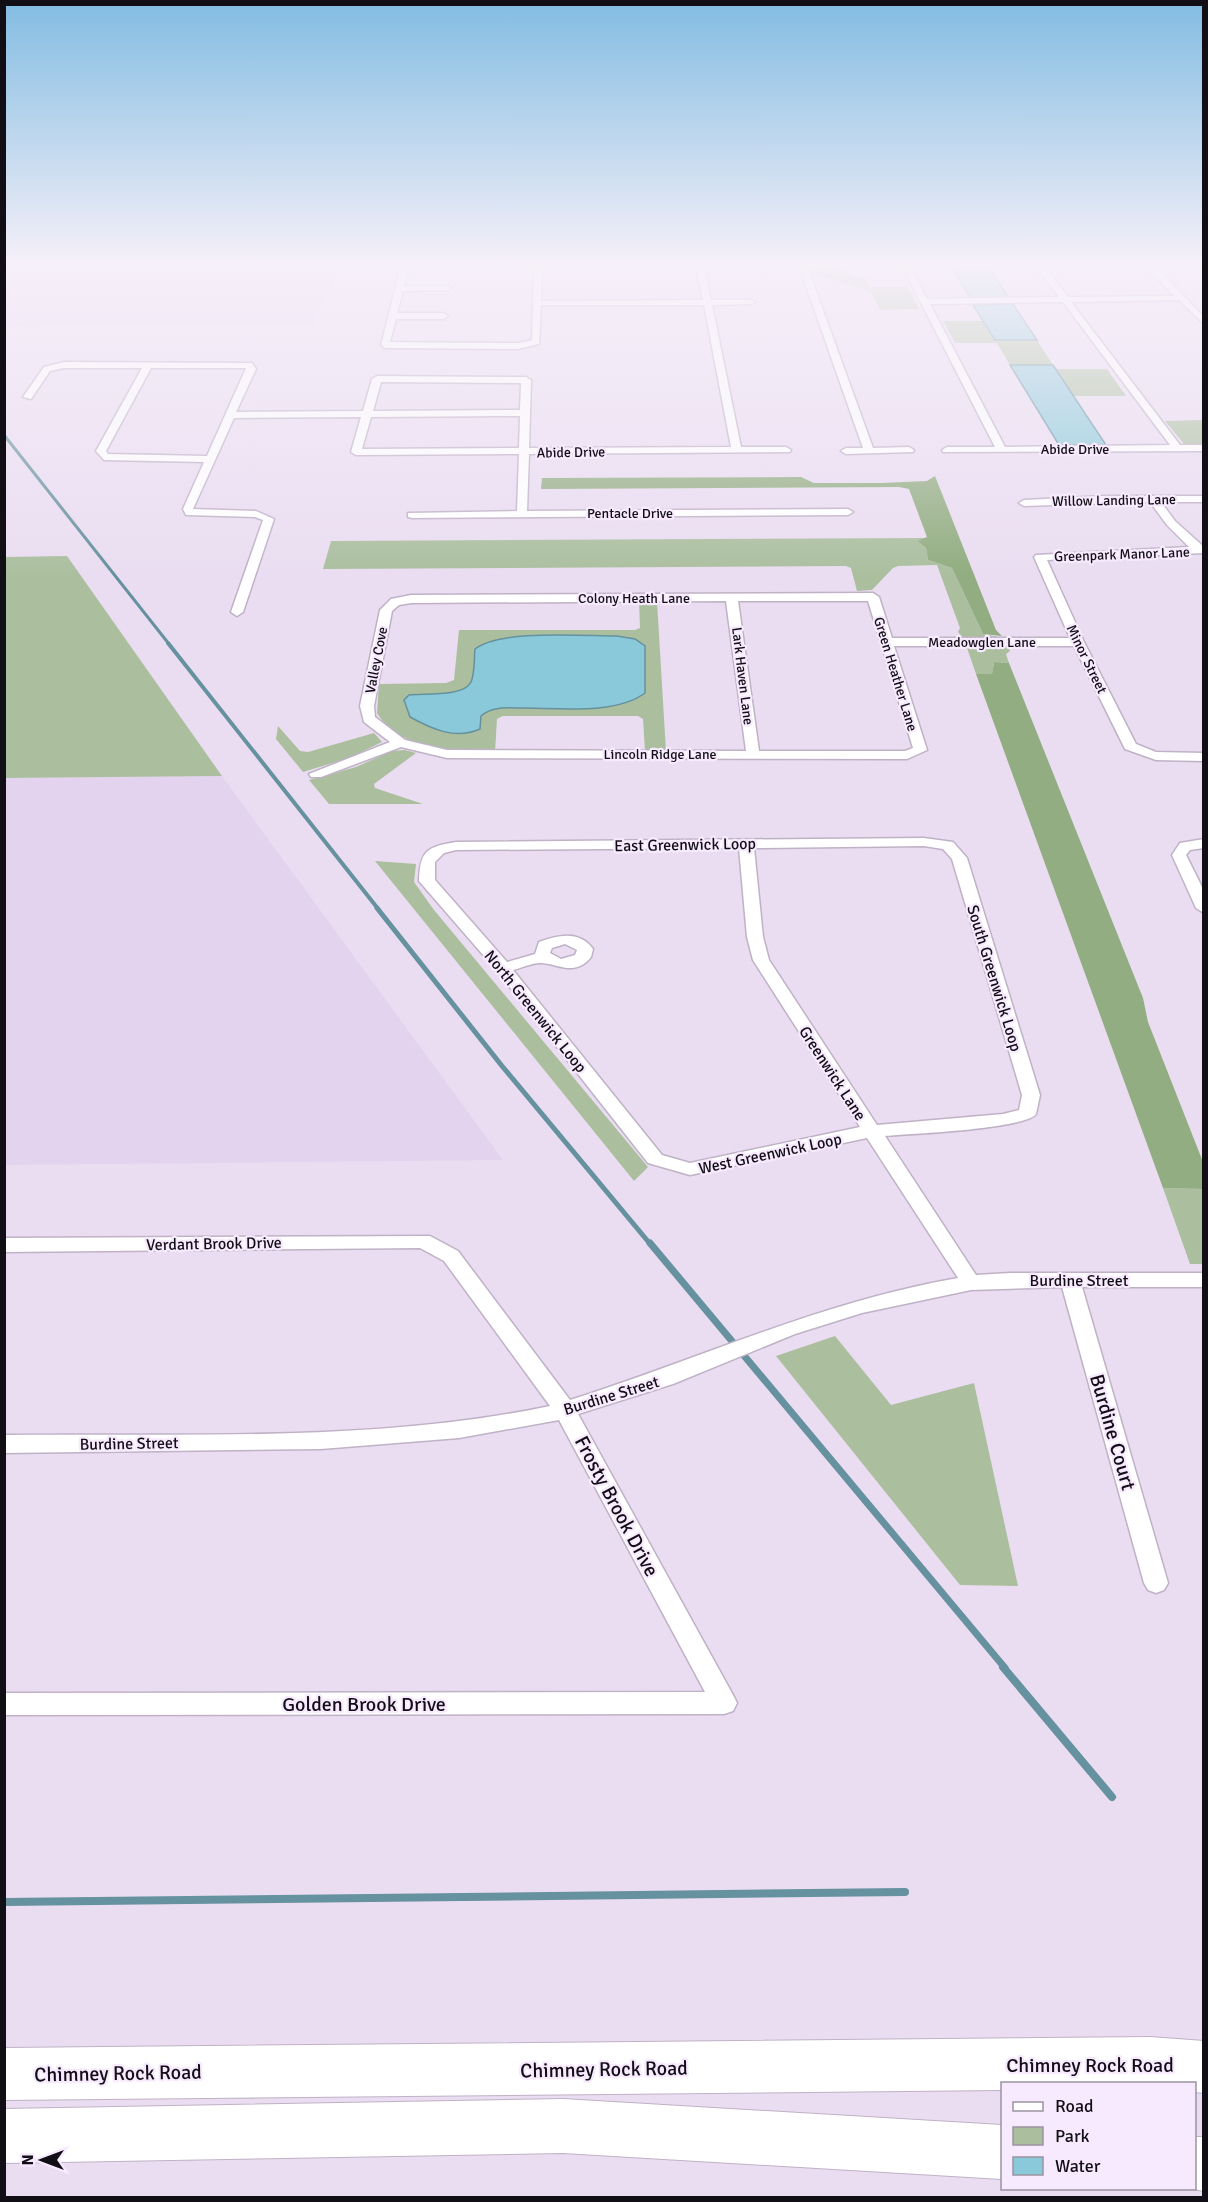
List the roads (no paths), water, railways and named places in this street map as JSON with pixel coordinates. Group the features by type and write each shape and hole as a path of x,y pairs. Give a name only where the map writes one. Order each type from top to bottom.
{"highway":[{"name":"Chimney Rock Road","path":"4,2074 1150,2063 1203,2067"},
{"path":"4,2136 563,2126 1001,2152"}],"street":[{"path":"28,397 48,369"},
{"path":"146,369 101,451 104,457 210,459"},
{"path":"237,612 269,519 256,514 190,513 188,509 251,369"},
{"path":"721,369 737,450"},
{"path":"839,369 869,450"},
{"path":"959,369 1001,449"},
{"path":"1117,369 1177,448"},
{"path":"365,414 377,379 526,380 522,513"},
{"name":"Abide Drive","path":"365,414 356,452 786,450"},
{"path":"231,415 525,414"},
{"name":"Abide Drive","path":"947,450 1203,448"},
{"path":"846,451 909,450"},
{"path":"1153,499 1171,523 1201,550"},
{"name":"Willow Landing Lane","path":"1024,503 1203,499"},
{"name":"Pentacle Drive","path":"412,515 848,512"},
{"name":"Greenpark Manor Lane","path":"1040,557 1201,550"},
{"name":"Minor Street","path":"1040,557 1078,642 1130,746 1142,754 1203,757"},
{"name":"Colony Heath Lane","path":"395,602 411,599 873,597"},
{"name":"Green Heather Lane","path":"873,597 920,750"},
{"name":"Lark Haven Lane","path":"732,598 753,755"},
{"name":"Valley Cove","path":"395,602 386,610 367,706 369,719 400,743"},
{"name":"Meadowglen Lane","path":"887,642 1078,642"},
{"path":"316,774 400,743"},
{"name":"Lincoln Ridge Lane","path":"400,743 447,754 907,755 920,750"},
{"name":"East Greenwick Loop","path":"427,861 440,849 456,846 924,842 948,845"},
{"name":"Greenwick Lane","path":"746,843 755,936 761,960 971,1283"},
{"path":"1203,843 1185,846 1179,855 1203,908"},
{"name":"South Greenwick Loop","path":"948,845 959,858 1031,1095 1027,1114"},
{"name":"North Greenwick Loop","path":"427,861 427,881 503,968 656,1159"},
{"path":"503,968 544,957"},
{"name":"West Greenwick Loop","path":"656,1159 690,1169 871,1131 1003,1120 1027,1114"},
{"name":"Verdant Brook Drive","path":"4,1245 423,1241"},
{"name":"Frosty Brook Drive","path":"423,1241 451,1256 565,1410 724,1703"},
{"name":"Burdine Court","path":"1070,1280 1156,1583"},
{"name":"Burdine Street","path":"4,1444 321,1440 459,1430 549,1415 665,1378 752,1343 860,1306 971,1283 1203,1280"},
{"name":"Golden Brook Drive","path":"4,1704 724,1703"}],"water":[{"path":"1012,369 1055,369 1106,445 1059,445"},
{"path":"522,636 617,636 635,639 645,646 645,693 619,705 586,709 495,709 481,716 480,729 453,733 435,729 410,717 404,700 409,695 452,692 467,687 473,674 475,649 487,643"}],"waterway":[{"path":"4,435 169,644"},
{"path":"168,643 379,910"},
{"path":"377,908 502,1066 651,1245"},
{"path":"650,1243 1005,1668"},
{"path":"1003,1667 1112,1797"},
{"path":"4,1902 905,1892"}]}
